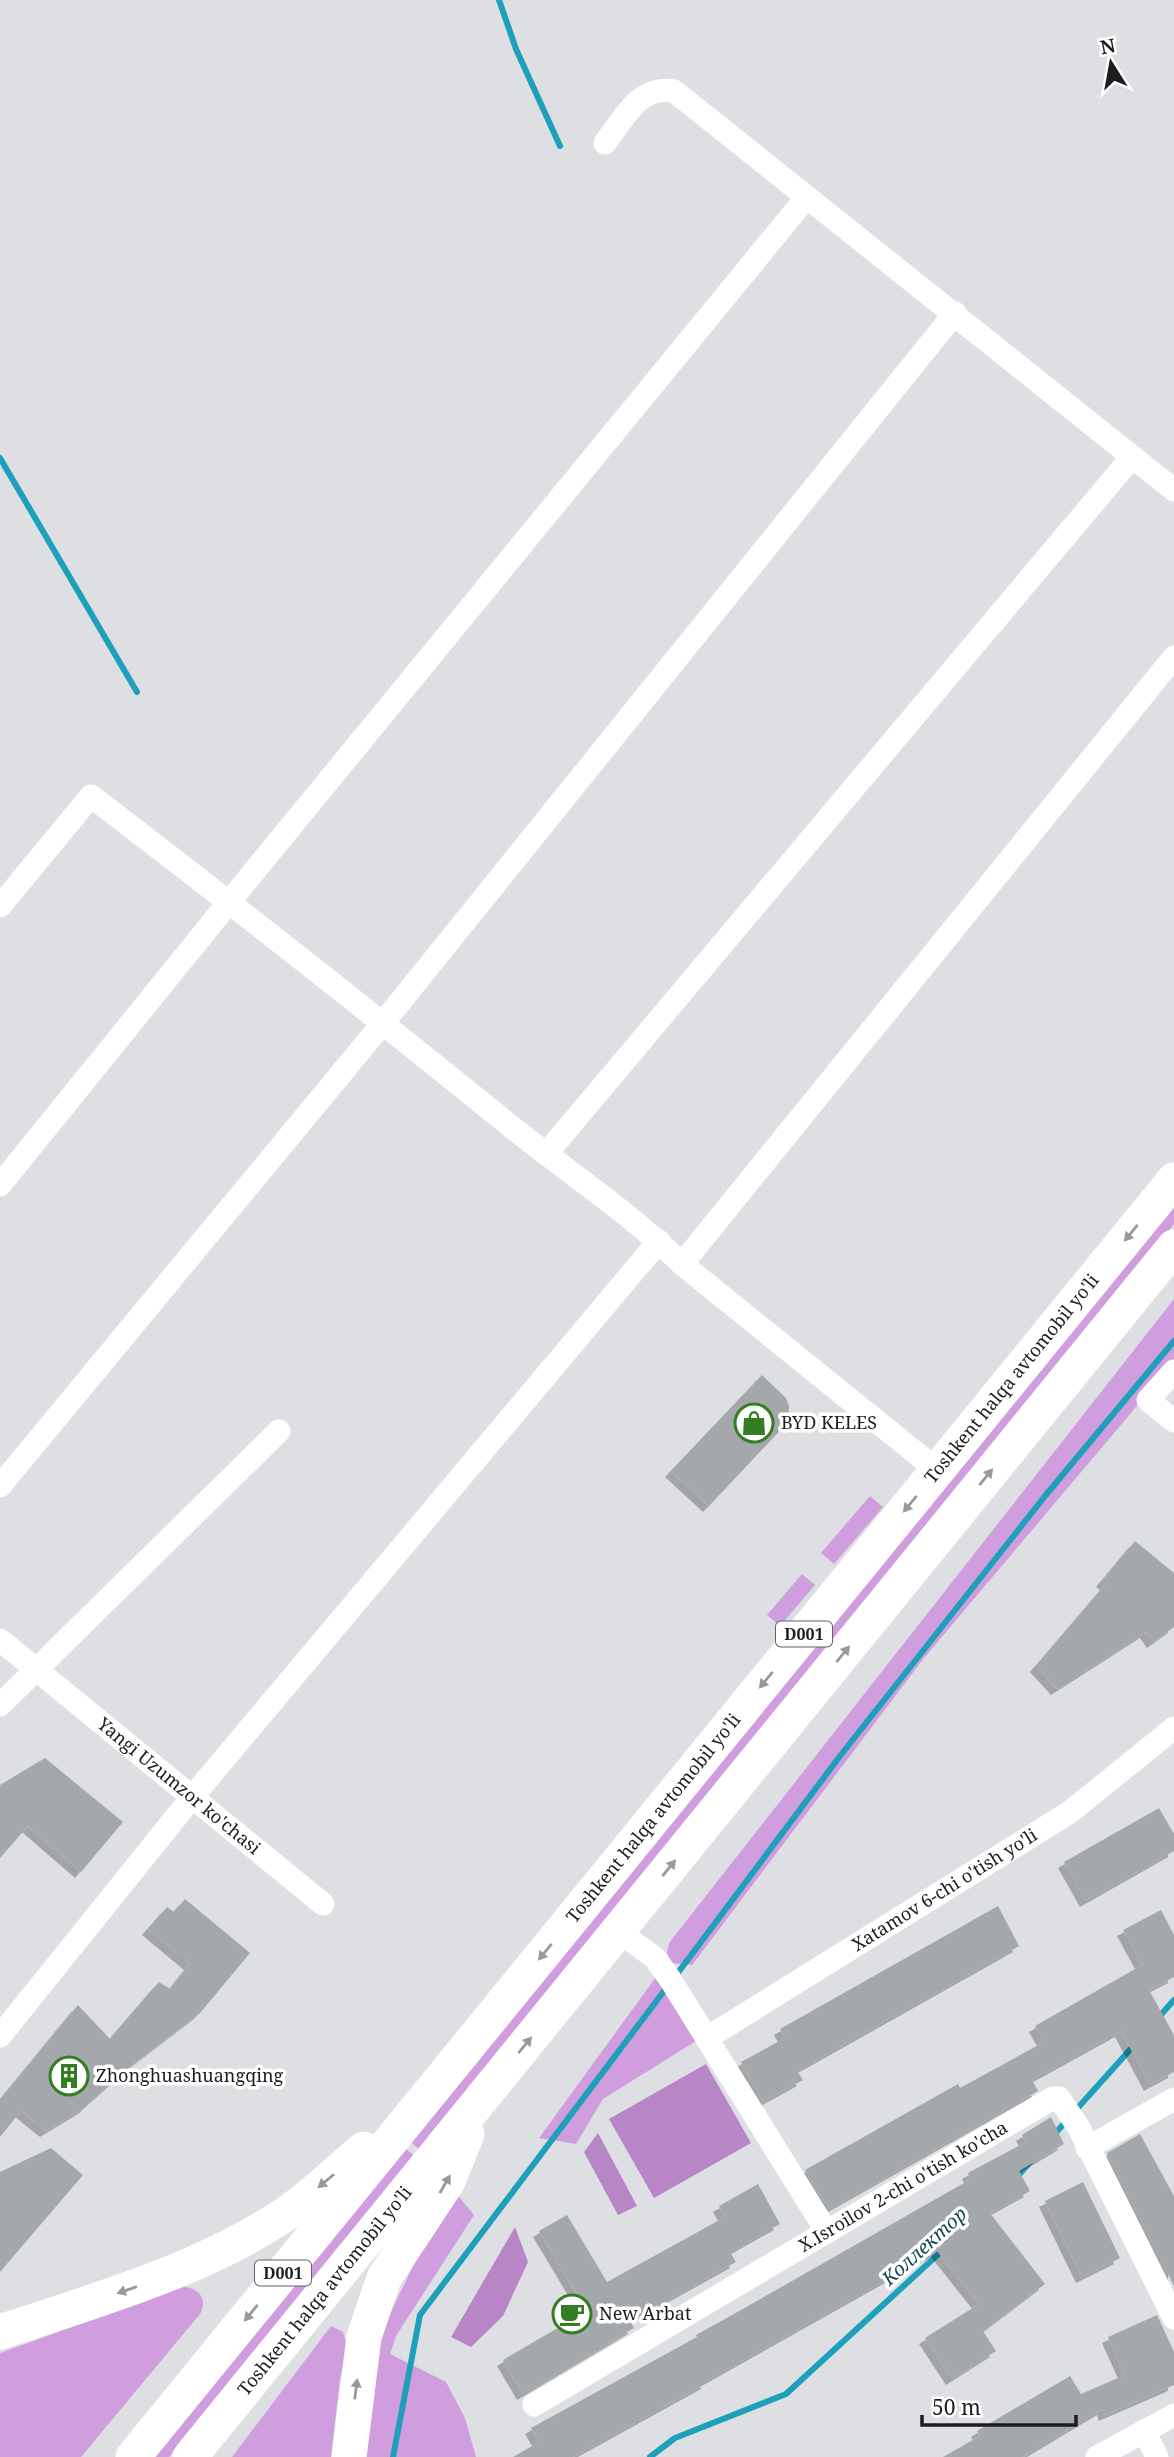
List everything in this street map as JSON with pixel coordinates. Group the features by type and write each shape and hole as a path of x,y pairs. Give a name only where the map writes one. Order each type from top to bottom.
{"highway":[{"name":"Toshkent halqa avtomobil yo'li","path":"134,2457 1174,1180"},
{"name":"Toshkent halqa avtomobil yo'li","path":"190,2457 1174,1247"},
{"path":"0,2332 144,2284 252,2234 291,2210 433,2089"},
{"path":"349,2457 364,2337 384,2278 448,2181 482,2098"}],"street":[{"path":"605,143 640,98 654,90 674,91 1174,490"},
{"path":"0,1185 806,198"},
{"path":"0,1486 383,1023 955,313"},
{"path":"546,1154 1132,457"},
{"path":"682,1264 1174,657"},
{"path":"0,906 91,796 659,1241 682,1264 937,1471"},
{"path":"0,2036 193,1796 659,1241"},
{"path":"1174,1371 1148,1400 1174,1421"},
{"path":"0,1705 279,1431"},
{"name":"Yangi Uzumzor ko'chasi","path":"0,1640 323,1904"},
{"name":"Xatamov 6-chi o'tish yo'li","path":"707,2038 1070,1812 1174,1728"},
{"path":"618,1931 654,1958 670,1979 827,2232"},
{"name":"X.Isroilov 2-chi o'tish ko'cha","path":"534,2405 1053,2098 1059,2098 1078,2129"},
{"path":"1174,2099 1078,2129 1174,2318"},
{"path":"1097,2457 1174,2415"},
{"path":"1144,2431 1157,2457"}],"shaded area":[{"path":"1174,1206 1174,1224 420,2150 411,2142"},
{"path":"1174,1299 1174,1362 924,1658 692,1965 672,1963 667,1953 669,1943"},
{"path":"870,1496 883,1507 834,1564 821,1553"},
{"path":"802,1574 815,1585 780,1626 767,1615"},
{"path":"656,1977 696,2041 603,2099 576,2144 539,2138"},
{"path":"706,2064 751,2143 654,2198 609,2119"},
{"path":"598,2133 637,2206 618,2215 584,2152"},
{"path":"404,2148 414,2155 169,2457 153,2457"},
{"path":"456,2193 474,2215 396,2336 390,2354 446,2382 465,2418 476,2457 362,2457 375,2345 429,2233"},
{"path":"515,2227 528,2262 503,2316 471,2347 451,2337"},
{"path":"183,2287 200,2295 203,2304 200,2314 81,2457 0,2457 0,2353"},
{"path":"331,2326 343,2332 347,2346 340,2379 331,2457 232,2457"}],"building":[{"path":"762,1375 786,1398 789,1406 788,1422 709,1506 671,1471"},
{"path":"1135,1541 1174,1573 1174,1627 1153,1642 1146,1632 1057,1689 1036,1666 1106,1584 1102,1581"},
{"path":"45,1758 123,1822 81,1872 28,1826 0,1858 0,1785"},
{"path":"1159,1808 1174,1834 1174,1851 1086,1901 1064,1862"},
{"path":"185,1899 250,1953 200,2013 132,2065 84,2108 46,2131 21,2111 0,2137 0,2100 78,2005 110,2039 159,1982 170,1989 190,1964 148,1929 167,1907 174,1912"},
{"path":"998,1906 1019,1946 797,2071 803,2080 763,2102 741,2062 785,2038 780,2029"},
{"path":"1161,1910 1174,1935 1174,1977 1149,1990 1174,2035 1174,2072 1150,2085 1121,2031 1032,2080 1038,2091 829,2209 805,2170 958,2084 960,2088 1044,2042 1035,2026 1142,1965 1123,1930"},
{"path":"1051,2117 1064,2144 1019,2171 1030,2191 990,2213 1045,2284 983,2331 996,2351 952,2379 925,2338 979,2304 937,2251 573,2457 513,2457 539,2442 531,2428 697,2337 696,2335 971,2179 968,2173 1026,2142 1022,2135"},
{"path":"1140,2134 1174,2196 1174,2286 1107,2153"},
{"path":"51,2148 83,2175 0,2272 0,2172"},
{"path":"1083,2182 1120,2258 1082,2277 1045,2201"},
{"path":"758,2184 780,2224 730,2252 736,2262 630,2321 634,2328 523,2394 503,2360 587,2311 539,2231 567,2215 607,2282 725,2217 719,2206"},
{"path":"1157,2315 1174,2352 1174,2385 1105,2415 1103,2409 1023,2457 943,2457 980,2436 977,2431 1070,2376 1081,2394 1125,2375 1108,2337"}],"waterway":[{"path":"499,0 516,49 560,146"},
{"path":"0,458 137,692"},
{"path":"674,1978 840,1756 1045,1496 1174,1341"},
{"path":"393,2457 420,2315 667,1987"},
{"name":"Коллектор","path":"1157,2019 1174,2000"},
{"name":"Коллектор","path":"1075,2111 1136,2043"},
{"name":"Коллектор","path":"1052,2137 1068,2119"},
{"name":"Коллектор","path":"1015,2179 1031,2161"},
{"name":"Коллектор","path":"650,2457 675,2438 786,2394 945,2248"}],"place":[{"name":"BYD KELES","path":"754,1423"},
{"name":"Zhonghuashuangqing","path":"69,2076"},
{"name":"New Arbat","path":"572,2314"}]}
